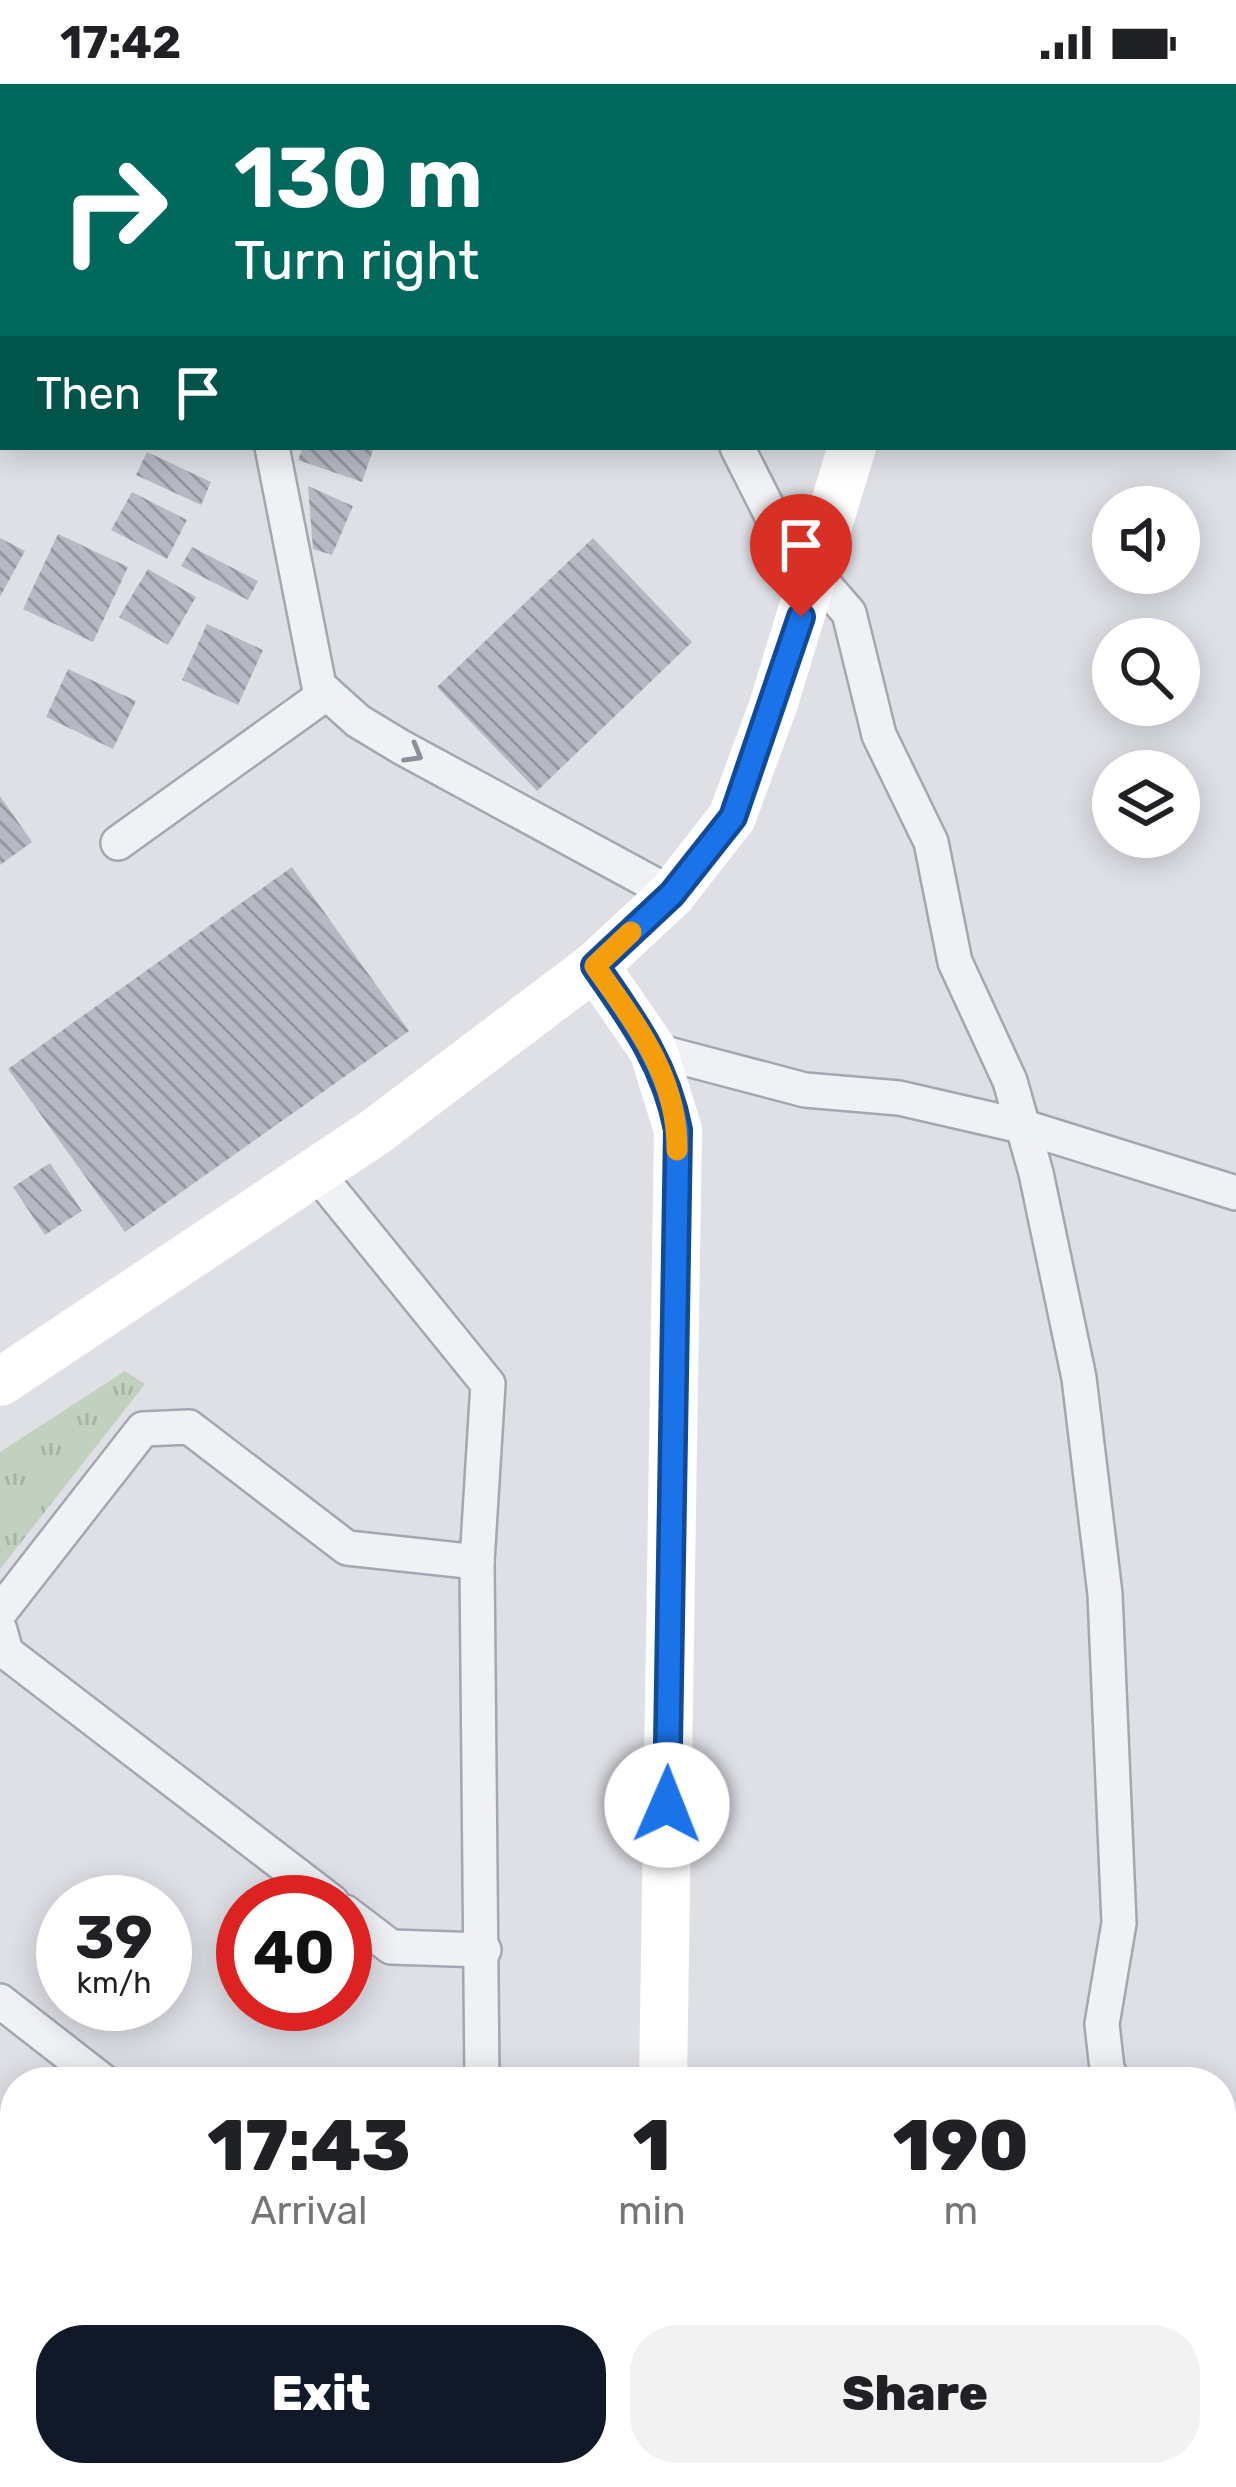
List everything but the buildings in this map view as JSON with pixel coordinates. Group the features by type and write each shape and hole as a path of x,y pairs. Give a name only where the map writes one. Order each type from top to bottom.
{"street":[{"path":"273,450 323,690 401,747 672,894"},
{"path":"739,450 782,536 849,613 879,735 931,842 956,962 1010,1081 1021,1126 1079,1378 1105,1594 1119,1923 1102,2024 1111,2067"},
{"path":"0,1382 316,1172 595,966 672,894 733,817 851,450"},
{"path":"118,843 323,690"},
{"path":"595,966 653,1050 671,1095 678,1130 663,2067"},
{"path":"653,1050 805,1090 898,1098 1021,1126 1236,1193"},
{"path":"316,1172 488,1384 477,1562 482,2067"},
{"path":"0,1612 142,1429 189,1427 347,1548 477,1562"},
{"path":"0,1630 6,1652 297,1875"},
{"path":"372,1933 391,1947 484,1950"},
{"path":"0,2001 85,2067"}],"green space":[{"path":"125,1371 145,1384 0,1569 0,1452"}],"slow traffic":[{"path":"631,932 595,966 653,1050 671,1095 677,1150"}],"route":[{"path":"667,1805 678,1130 671,1095 653,1050 595,966 672,894 733,817 801,617"}]}
